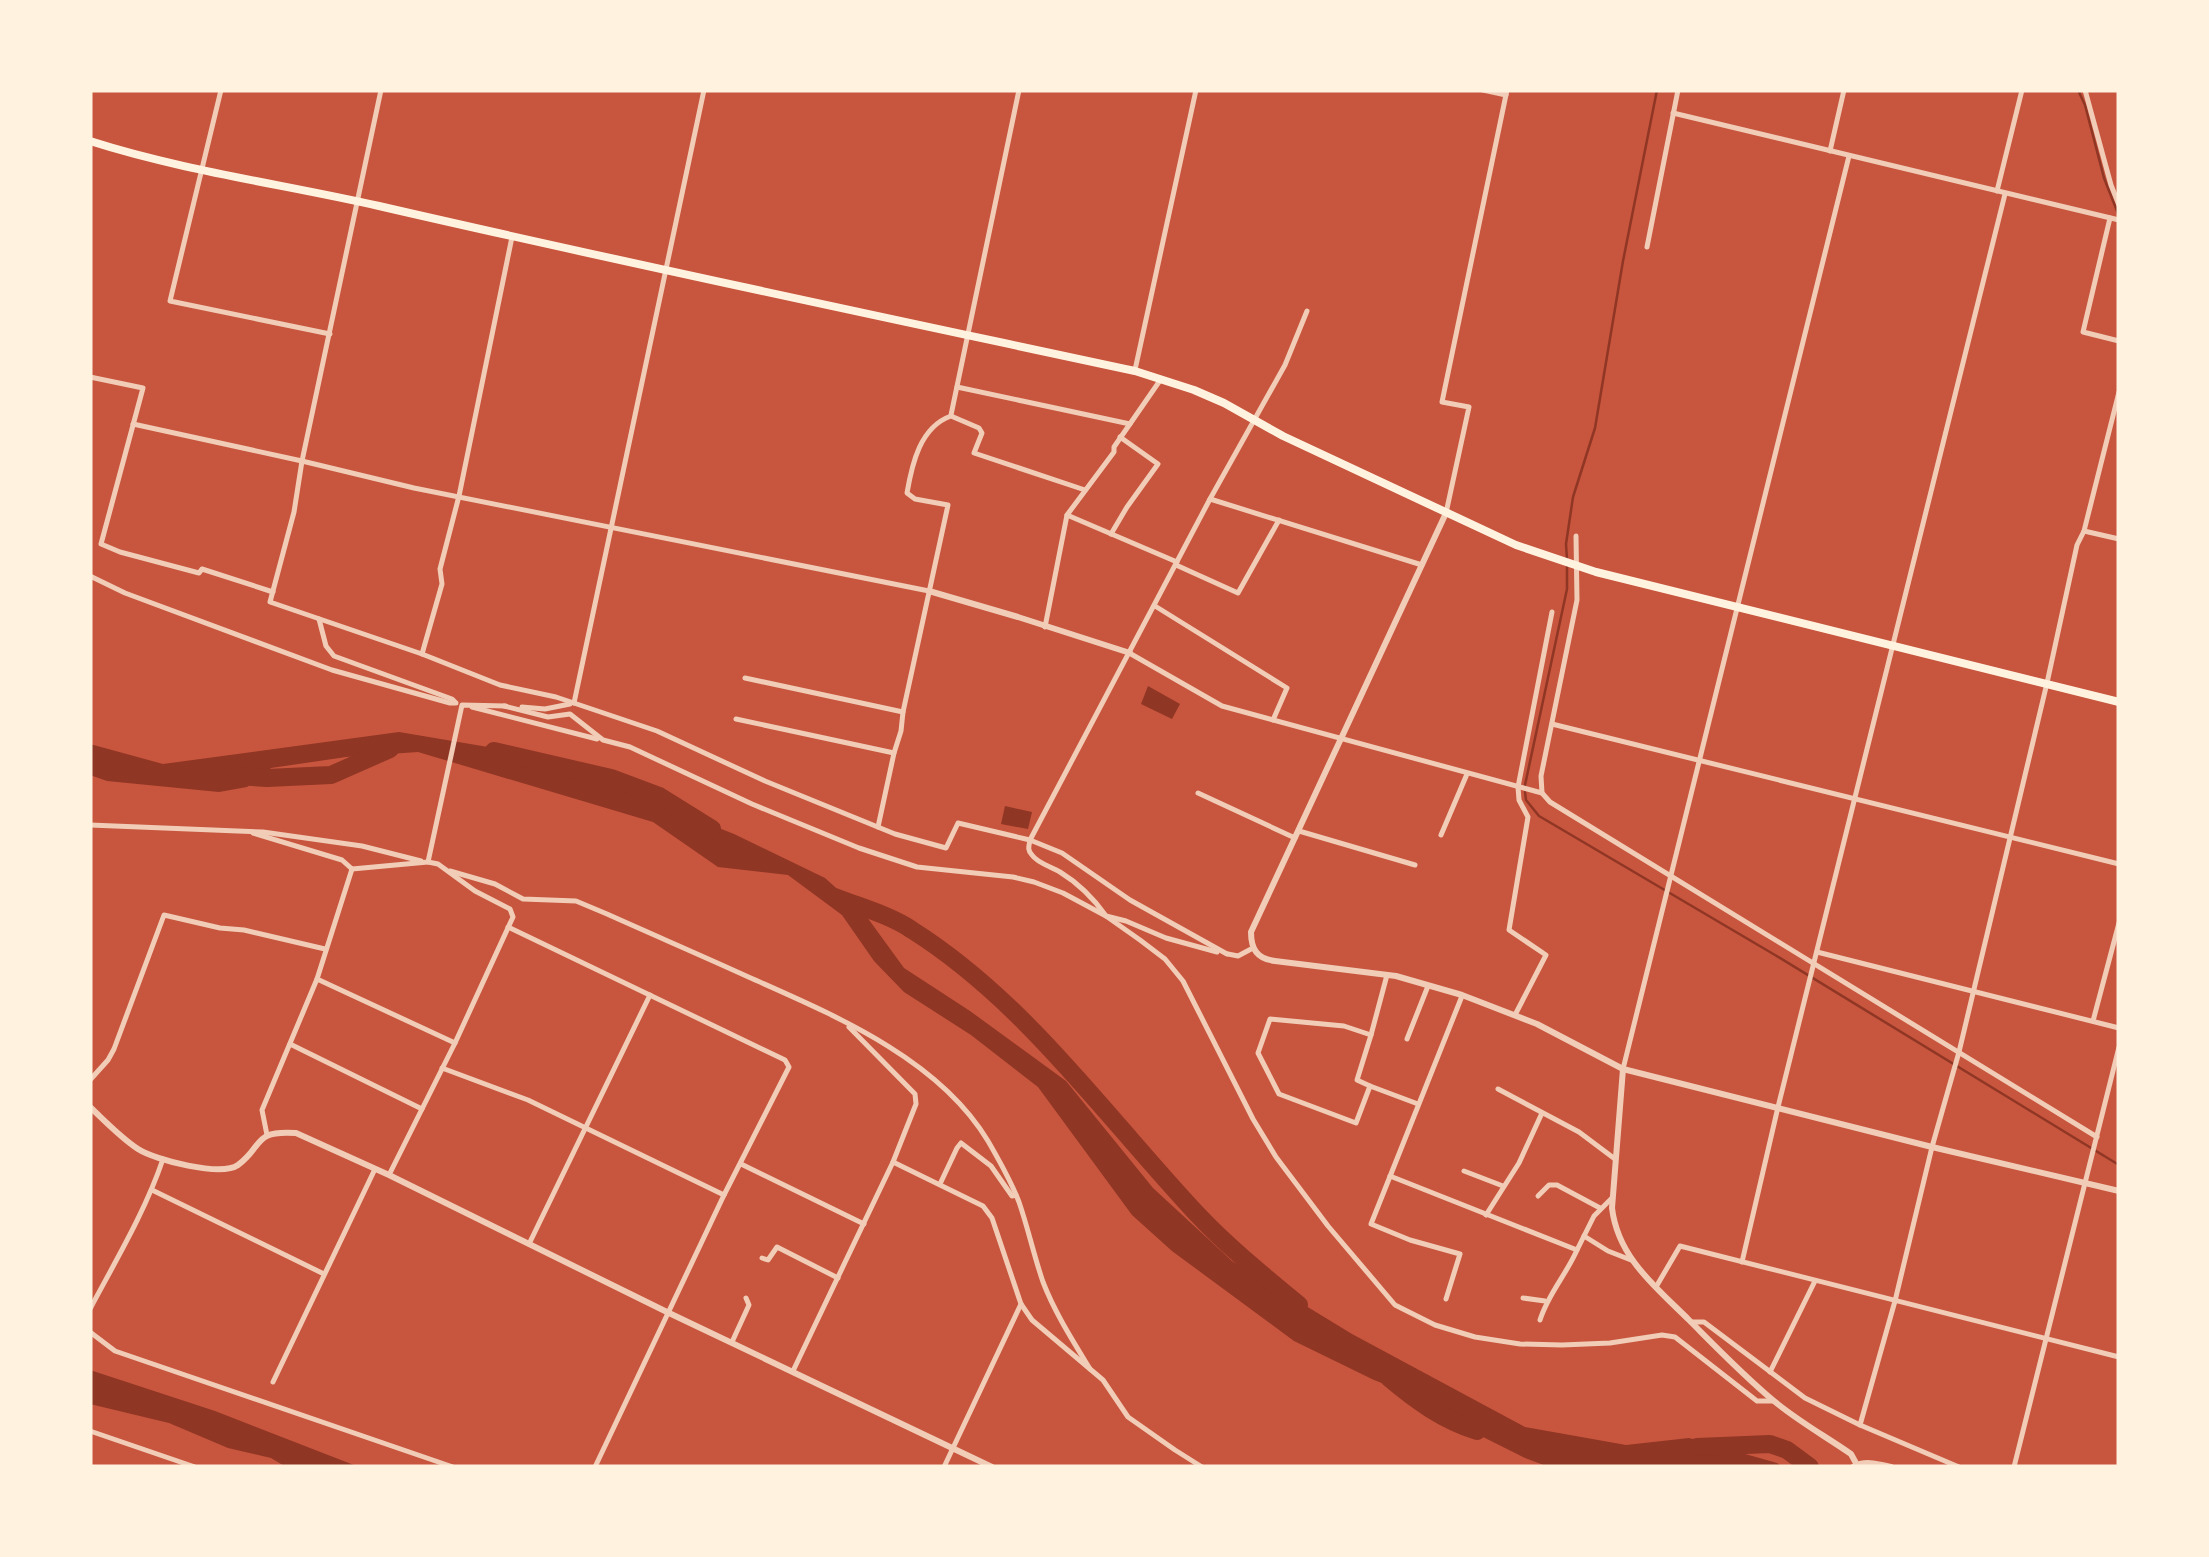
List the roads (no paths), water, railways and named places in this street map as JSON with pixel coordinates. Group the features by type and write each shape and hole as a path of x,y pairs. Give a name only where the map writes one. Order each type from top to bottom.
{"main road":[{"path":"90,141 145,158 1135,371 1224,403 1283,436 1446,512 1559,559 1738,608 2119,702"}],"street":[{"path":"221,90 170,301 330,334"},
{"path":"381,90 294,512 270,602 500,684 658,730 878,827 946,848 958,823 1030,840 1062,852 1130,900 1227,954"},
{"path":"574,703 704,90"},
{"path":"951,416 1019,90"},
{"path":"1135,371 1196,90"},
{"path":"1484,90 1507,92 1442,402 1469,407 1446,512 1251,932 1253,948 1266,960 1387,975 1462,995 1537,1024 1623,1069 2119,1191"},
{"path":"1647,247 1678,90"},
{"path":"1830,151 1844,90"},
{"path":"1996,191 2022,90"},
{"path":"2084,90 2119,205"},
{"path":"1673,113 2119,220"},
{"path":"1849,156 1623,1069 1612,1198 1614,1224 1631,1260 1691,1322 1774,1401 1851,1454 1855,1466 1870,1463 1891,1467"},
{"path":"1742,1262 2005,194"},
{"path":"2110,218 2083,332 2119,341"},
{"path":"422,654 442,584 440,569 459,496 512,237"},
{"path":"1253,948 1238,956 1227,954 1166,938 1106,916 1071,879 1029,850 1030,840 1285,365 1307,311"},
{"path":"90,376 143,388 101,544 199,573 202,569 273,592"},
{"path":"1046,627 1067,515 1162,379"},
{"path":"957,387 1130,424"},
{"path":"1860,1425 1958,1052 2077,544 2084,531 2119,392"},
{"path":"878,827 948,505 908,494 914,458 937,421 951,416 980,428 982,433 974,454 1086,490"},
{"path":"133,424 414,488 928,591 1130,654 1222,706 1542,793 1550,802 2097,1137"},
{"path":"1111,534 1158,464 1120,437"},
{"path":"1210,499 1422,565"},
{"path":"1067,515 1238,593 1279,520"},
{"path":"2084,531 2119,539"},
{"path":"1542,793 1541,776 1576,600 1576,536"},
{"path":"90,576 125,593 332,670 450,704 630,747 752,804 888,859 918,868 1013,877 1064,893 1106,916 1165,959 1183,981 1276,1157 1395,1305 1435,1325 1520,1344 1676,1338 1757,1401 1774,1401"},
{"path":"1155,606 1287,688 1272,720"},
{"path":"1515,1015 1546,956 1509,930 1528,817 1519,800 1518,787 1552,612"},
{"path":"318,619 326,646 334,656 462,706 544,709 574,703"},
{"path":"745,678 902,712"},
{"path":"426,860 462,706"},
{"path":"504,706 548,717 570,714 603,740"},
{"path":"736,719 894,753"},
{"path":"1552,724 2119,864"},
{"path":"1440,835 1467,774"},
{"path":"1198,793 1297,835 1416,865"},
{"path":"90,824 250,832 362,846 434,862 510,909 513,918 388,1175"},
{"path":"250,832 342,860 352,869 426,860"},
{"path":"267,1135 262,1110 317,979 352,869"},
{"path":"450,871 495,884 522,899 576,901 824,1010 885,1044 953,1098 981,1130 1016,1195 1058,1315 1090,1369"},
{"path":"90,1080 114,1049 164,915 326,950"},
{"path":"2093,1022 2119,924"},
{"path":"508,927 786,1060 789,1067 595,1467"},
{"path":"1818,952 2119,1028"},
{"path":"1387,975 1357,1080 1418,1104"},
{"path":"317,979 455,1043"},
{"path":"1407,1038 1428,985"},
{"path":"1446,1299 1460,1254 1370,1224 1462,995"},
{"path":"529,1244 650,996"},
{"path":"1370,1035 1344,1026 1270,1019 1258,1053 1278,1094 1356,1123 1370,1086"},
{"path":"792,1371 864,1224 916,1104 915,1094 848,1024"},
{"path":"290,1044 422,1108"},
{"path":"2014,1467 2119,1047"},
{"path":"442,1068 528,1100 724,1196"},
{"path":"1498,1090 1579,1132 1615,1159"},
{"path":"90,1107 138,1149 163,1159 227,1170 239,1164 256,1142 267,1135 296,1133 992,1467"},
{"path":"1486,1215 1519,1163 1542,1112"},
{"path":"940,1184 962,1143 991,1166 1012,1196 1016,1195"},
{"path":"90,1309 152,1190 163,1159"},
{"path":"892,1162 983,1206 992,1218 1021,1304 1032,1320 1103,1380 1128,1417 1202,1467"},
{"path":"740,1164 864,1224"},
{"path":"273,1382 375,1169"},
{"path":"1464,1172 1504,1186"},
{"path":"1390,1176 1577,1250"},
{"path":"1538,1196 1549,1185 1557,1185 1601,1208"},
{"path":"152,1190 324,1274"},
{"path":"1540,1320 1546,1301 1568,1270 1594,1216 1612,1198"},
{"path":"1584,1236 1631,1260"},
{"path":"1656,1288 1680,1246 2119,1356"},
{"path":"762,1258 768,1260 777,1247 838,1278"},
{"path":"1769,1373 1816,1281"},
{"path":"732,1342 749,1305 746,1298"},
{"path":"1523,1298 1546,1301"},
{"path":"944,1467 1021,1304"},
{"path":"1691,1322 1704,1322 1805,1398 1959,1467"},
{"path":"90,1332 115,1350 453,1467"},
{"path":"90,1431 195,1467"}],"waterway":[{"path":"1567,559 1573,497 1595,428 1657,90"},
{"path":"2078,90 2119,216"},
{"path":"1525,785 1567,589 1567,567"},
{"path":"237,776 331,775 390,749"},
{"path":"494,751 611,778 659,796 712,829"},
{"path":"1525,792 1526,800 1539,816 2119,1165"},
{"path":"835,897 903,925 992,991 1063,1063 1209,1226 1299,1305"},
{"path":"1389,1378 1430,1409 1477,1431"},
{"path":"1697,1447 1770,1444 1787,1450 1810,1467"}]}
